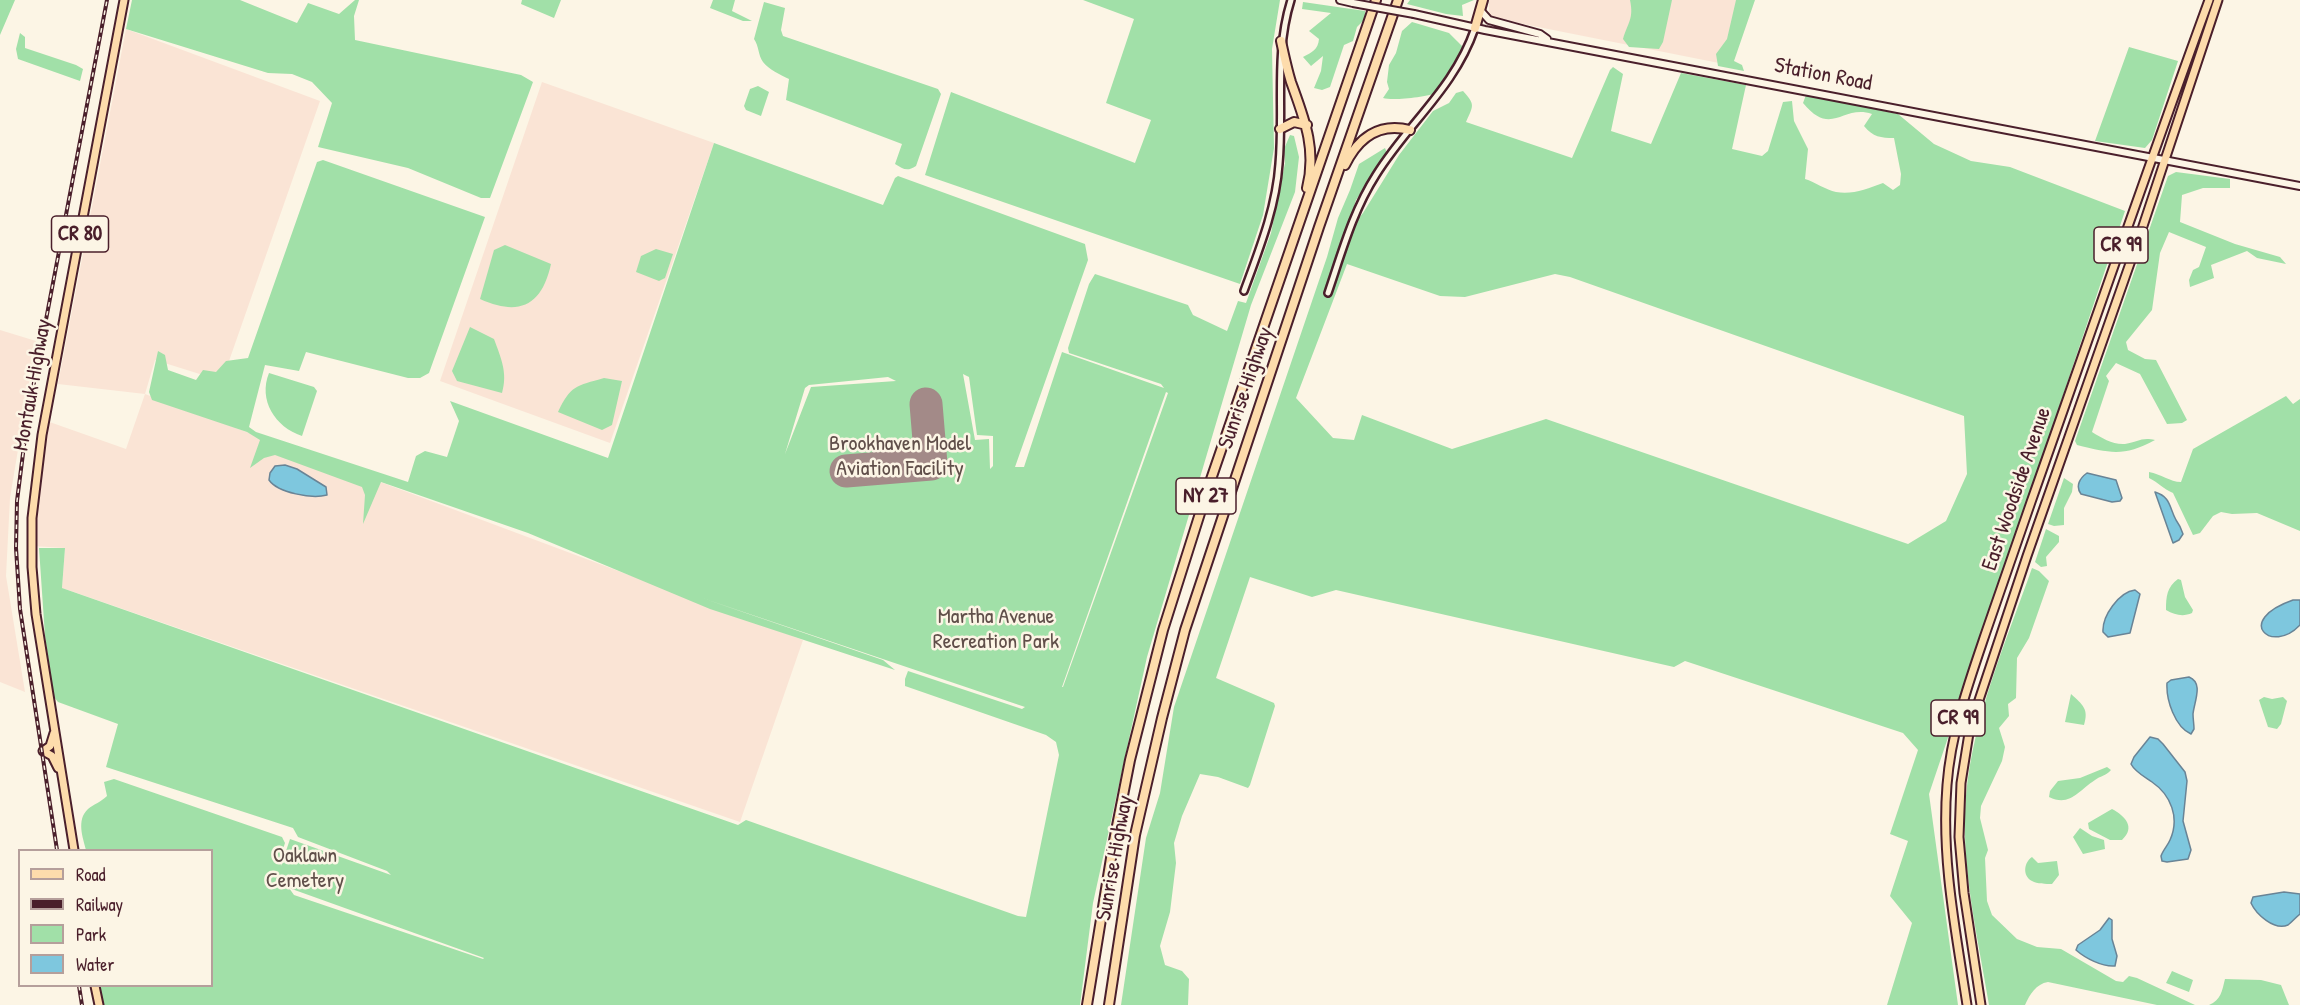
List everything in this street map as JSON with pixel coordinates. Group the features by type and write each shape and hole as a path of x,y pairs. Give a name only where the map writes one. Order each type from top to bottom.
{"highway":[{"name":"Sunrise Highway","path":"1087,1005 1113,846 1130,760 1163,630 1208,488 1376,0"},
{"name":"Sunrise Highway","path":"1109,1005 1135,835 1185,630 1319,227 1398,0"},
{"path":"1475,28 1483,0"},
{"path":"1281,41 1287,70 1307,125 1311,151 1311,168 1292,243"},
{"path":"1280,129 1293,122 1307,125"},
{"path":"1319,227 1346,163 1362,140 1384,128 1410,130"}],"main road":[{"name":"Montauk Highway","path":"74,849 35,603 32,536 35,483 43,428 124,0"},
{"name":"Station Road","path":"1340,0 1475,28 1977,123 2164,162 2300,186"},
{"name":"East Woodside Avenue","path":"1967,1005 1950,893 1945,839 1947,784 1955,730 1970,678 2151,159 2209,0"},
{"name":"East Woodside Avenue","path":"1981,1005 1960,856 1960,800 1966,745 1980,692 2218,0"},
{"path":"1480,10 1489,20 1540,34 1550,42"},
{"path":"55,728 51,744 43,751 54,758 63,778"},
{"path":"95,987 99,1005"}],"street":[{"path":"1244,291 1273,205 1279,164 1281,41 1291,0"},
{"path":"1328,293 1362,198 1377,173 1447,83 1475,28"}],"shaded area":[{"path":"1489,0 1752,0 1729,65 1498,19 1489,15"},
{"path":"126,29 320,101 222,381 155,360 145,394 58,384"},
{"path":"542,82 714,143 610,443 440,381"},
{"path":"0,330 36,341 10,498 6,576 25,692 0,682"},
{"path":"145,394 803,640 740,822 62,588 65,548 32,546 44,420 126,449"}],"green space":[{"path":"0,0 15,0 0,35"},
{"path":"132,0 240,0 297,23 308,3 339,14 355,0 359,0 354,16 355,40 521,75 533,82 490,198 481,198 408,168 318,147 332,103 312,82 292,74 268,73 126,29"},
{"path":"522,0 561,0 554,18 521,4"},
{"path":"713,0 735,0 732,11 752,21 743,21 710,8"},
{"path":"1083,0 1280,0 1272,49 1274,148 1263,215 1240,284 925,175 951,92 1135,163 1151,120 1106,103 1134,19"},
{"path":"1410,0 1474,0 1462,5 1463,16 1407,4"},
{"path":"1630,0 1672,0 1663,42 1659,49 1629,47 1623,39 1631,16"},
{"path":"1736,0 1755,0 1734,61 1742,65 1744,71 1718,66 1716,54 1727,39"},
{"path":"764,2 785,8 781,30 783,36 938,89 941,94 916,166 905,169 895,164 902,144 786,100 789,79 765,65 754,39"},
{"path":"1303,2 1365,11 1365,19 1357,27 1353,41 1344,45 1330,87 1322,90 1314,88 1321,71 1323,56 1311,66 1303,57 1314,50 1319,39 1309,31 1331,13 1302,9"},
{"path":"1412,22 1449,33 1463,47 1436,93 1410,98 1383,98 1389,89 1387,82 1389,65 1396,53 1402,31"},
{"path":"20,33 25,37 25,48 83,69 80,81 18,59 16,49"},
{"path":"2129,47 2178,61 2152,140 2145,148 2095,141"},
{"path":"1613,67 1623,74 1611,131 1651,144 1681,73 1746,85 1732,149 1762,156 1768,151 1783,102 1792,101 1794,121 1808,149 1805,179 1832,191 1854,192 1883,183 1893,190 1900,185 1901,174 1894,138 1878,136 1867,130 1864,126 1872,114 1862,112 1837,118 1822,118 1803,103 1806,95 1898,114 1934,144 1971,161 2010,167 2125,211 1929,794 1958,1005 1887,1005 1912,923 1890,896 1908,841 1890,834 1918,750 1903,733 1685,661 1674,667 1336,590 1312,597 1250,577 1216,678 1274,703 1275,706 1248,788 1218,777 1200,774 1182,816 1174,843 1176,863 1170,912 1160,946 1165,965 1182,971 1189,979 1188,1005 1121,1005 1146,838 1160,793 1174,707 1327,257 1338,218 1359,164 1385,148 1387,153 1356,200 1346,234 1363,213 1399,155 1433,111 1449,103 1456,93 1463,91 1472,103 1472,109 1466,122 1572,158","holes":["1347,264 1440,296 1465,297 1555,274 1570,277 1964,416 1967,474 1946,521 1908,544 1546,419 1452,449 1362,415 1354,440 1333,438 1296,398"]},
{"path":"758,86 769,92 761,116 746,110 744,106 750,89"},
{"path":"1290,135 1294,136 1299,157 1295,192 1251,305 1147,657 1093,903 1080,1005 99,1005 95,987 213,987 213,849 86,849 81,829 82,818 88,809 107,796 104,782 114,779 282,837 285,843 280,858 281,866 290,839 391,875 387,871 298,837 293,828 106,767 118,724 58,702 54,697 45,636 39,548 65,548 62,588 738,825 746,820 1026,917 1059,755 1056,742 1046,735 905,686 905,679 908,671 1022,709 1025,707 702,598 883,660 895,670 710,609 528,533 381,482 363,524 365,495 362,487 275,455 264,458 250,468 260,440 247,432 152,400 149,392 158,351 165,355 168,370 196,380 203,370 216,372 226,361 248,358 317,162 323,160 485,217 429,373 420,378 408,378 306,352 299,371 265,365 249,427 256,432 408,482 416,456 425,451 447,457 459,421 450,401 608,458 714,143 883,205 898,176 1085,244 1088,260 1015,467 1024,467 1062,352 1164,388 1161,384 1069,353 1068,348 1089,284 1095,274 1188,305 1193,315 1227,331 1238,301 1246,303 1271,233 1285,163 1284,149","holes":["963,374 969,377 977,435 993,436 993,466 990,469 989,439 975,440","888,377 896,381 811,387 785,454 805,388 809,385","1166,392 1168,393 1062,687","289,888 484,958 294,895"]},
{"path":"2176,172 2230,179 2230,188 2203,188 2182,195 2180,222 2235,244 2280,257 2286,264 2257,258 2247,251 2211,265 2214,278 2190,287 2189,280 2193,270 2199,267 2206,247 2169,232 2160,253 2152,310 2126,342 2128,350 2145,359 2156,360 2187,420 2182,423 2167,424 2140,374 2116,363 2106,376 2109,381 2092,432 2108,441 2121,444 2143,439 2155,440 2134,449 2117,452 2077,445 2075,441 2168,176"},
{"path":"505,245 551,264 542,289 527,304 518,307 507,307 480,299 494,250"},
{"path":"656,249 673,254 665,278 659,281 636,272 641,256"},
{"path":"470,327 494,339 504,372 502,393 457,381 452,371"},
{"path":"269,373 314,387 317,391 302,436 284,426 271,411 266,393"},
{"path":"604,378 622,381 612,425 602,430 558,412 567,396 575,388"},
{"path":"2286,396 2293,404 2300,399 2300,531 2257,513 2221,512 2213,516 2200,533 2193,535 2173,493 2149,478 2149,472 2181,482 2193,449"},
{"path":"2064,478 2073,484 2072,492 2064,508 2064,525 2054,526 2048,524"},
{"path":"2046,529 2059,536 2059,542 2046,557 2047,566 2041,567 2035,562"},
{"path":"2032,568 2039,571 2049,581 2029,638 2017,658 2016,698 2008,704 2009,716 1999,728 2005,747 2002,761 1981,806 1980,818 1988,850 1985,858 1987,901 1992,915 2017,939 2037,947 2061,949 2116,981 2123,982 2129,976 2137,978 2195,1005 2157,1005 2048,982 2034,990 2025,1005 1989,1005 1968,875 1966,796 1983,709"},
{"path":"2178,579 2181,580 2185,597 2193,610 2192,613 2179,615 2166,610 2168,592 2171,585"},
{"path":"2071,694 2084,708 2086,715 2084,725 2065,722"},
{"path":"2264,697 2272,699 2283,697 2287,701 2281,724 2277,729 2268,727 2259,700"},
{"path":"2107,767 2111,770 2109,772 2074,796 2063,800 2049,797 2050,791 2058,781 2080,778"},
{"path":"2112,809 2127,822 2128,831 2122,840 2110,840 2089,829 2088,823"},
{"path":"2080,828 2104,840 2105,849 2083,854 2073,837"},
{"path":"2032,857 2038,863 2057,861 2059,875 2052,884 2042,884 2029,879 2025,873 2026,865"},
{"path":"2172,971 2193,980 2189,992 2166,983"},
{"path":"2225,979 2261,980 2281,985 2289,1005 2209,1005 2219,998"}],"water":[{"path":"285,465 297,469 326,487 327,495 296,494 273,485 269,480 270,473 275,466"},
{"path":"2087,473 2116,480 2122,498 2120,501 2112,502 2081,494 2078,488 2079,482"},
{"path":"2155,492 2169,503 2183,534 2173,543"},
{"path":"2135,590 2140,594 2130,633 2108,637 2103,632 2103,626 2108,612 2123,595"},
{"path":"2293,600 2300,600 2300,625 2279,637 2263,632 2261,625 2265,617 2275,608"},
{"path":"2189,677 2194,680 2197,688 2193,714 2194,729 2191,734 2176,719 2167,690 2167,683 2171,680"},
{"path":"2150,737 2158,739 2163,744 2185,772 2187,781 2183,821 2191,850 2188,859 2162,861 2161,856 2173,832 2172,808 2159,787 2131,764"},
{"path":"2284,892 2300,894 2300,914 2288,925 2271,924 2257,912 2251,903 2253,897"},
{"path":"2109,918 2112,920 2112,939 2117,956 2115,966 2094,961 2076,950 2078,945 2100,930"}],"runway":[{"path":"846,471 931,464 926,404"}],"railway":[{"path":"57,849 20,609 16,548 17,501 28,414 107,0"},
{"path":"79,987 82,1005"}],"park label":[{"name":"Brookhaven Model Aviation Facility","path":"900,456"},
{"name":"Martha Avenue Recreation Park","path":"996,630"},
{"name":"Oaklawn Cemetery","path":"305,868"}]}
